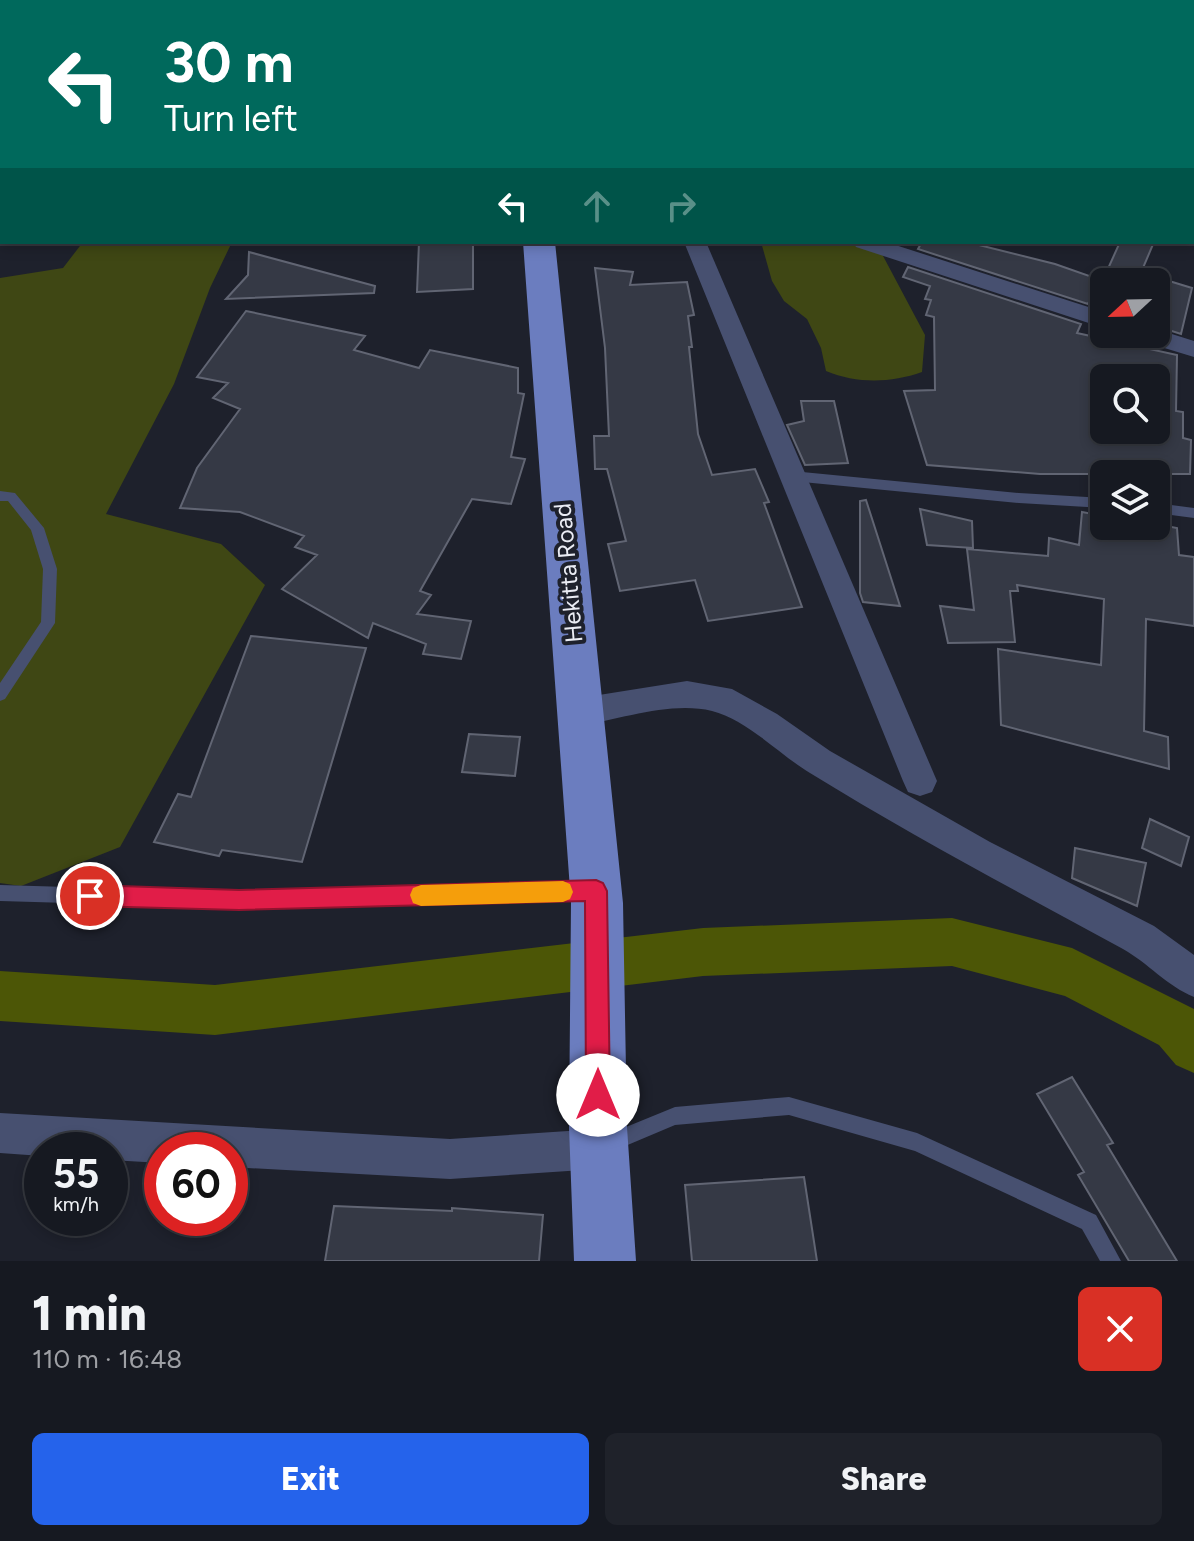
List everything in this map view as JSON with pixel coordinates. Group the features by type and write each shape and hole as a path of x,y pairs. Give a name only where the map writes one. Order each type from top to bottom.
{"main road":[{"name":"Hekitta Road","path":"539,244 596,897 598,1138"},
{"path":"598,1138 605,1261"}],"street":[{"path":"696,244 920,781"},
{"path":"870,244 1090,315"},
{"path":"1170,342 1194,349 1194,371"},
{"path":"580,712 687,694 721,699 766,724 818,761 978,854 1141,939 1194,978"},
{"path":"0,1133 450,1159 598,1138"}],"lane":[{"path":"792,476 1090,502"},
{"path":"0,496 11,496 37,528 50,569 48,623 0,695"},
{"path":"1170,510 1194,513"},
{"path":"0,893 239,900 596,897"},
{"path":"598,1138 675,1116 789,1106 917,1142 1089,1222 1111,1261"}],"green space":[{"path":"81,244 231,244 210,288 174,384 106,514 221,544 265,585 120,847 21,886 0,883 0,278 63,268"},
{"path":"762,244 855,244 882,254 925,335 922,372 874,380 850,378 826,371 821,348 807,319 784,301 772,281"}],"building":[{"path":"419,244 473,244 473,289 417,292"},
{"path":"921,244 975,244 1055,264 1090,276 1088,304 918,249"},
{"path":"1119,244 1153,244 1143,268 1108,268"},
{"path":"249,252 375,286 374,293 226,299 248,275"},
{"path":"908,267 1081,324 1077,333 1090,336 1090,348 1145,348 1177,355 1176,411 1183,412 1183,438 1191,440 1190,474 1170,474 1170,460 1090,460 1090,474 1040,474 927,465 904,391 935,390 934,317 926,315 931,300 925,299 930,286 903,277"},
{"path":"595,268 633,272 630,285 687,282 694,315 688,316 692,347 689,347 698,434 712,475 755,469 769,502 764,503 802,607 708,621 695,580 620,591 608,544 626,541 607,469 595,469 594,436 609,436 605,348"},
{"path":"1170,281 1192,288 1181,334 1170,330"},
{"path":"246,311 365,336 354,350 419,368 430,350 518,368 518,393 524,394 511,457 525,459 511,504 472,499 420,591 431,595 417,614 471,621 461,659 423,654 426,644 373,623 368,638 282,589 317,555 295,547 304,536 240,512 180,508 197,468 240,409 213,398 228,383 197,377"},
{"path":"801,401 834,401 848,463 805,465 787,425 804,421"},
{"path":"866,500 900,606 863,602 860,593 860,501"},
{"path":"920,509 972,521 973,548 927,545"},
{"path":"1082,512 1090,513 1090,540 1170,540 1170,527 1177,528 1179,555 1194,557 1194,626 1146,619 1144,731 1168,737 1169,769 1001,725 998,649 1101,665 1104,599 1017,585 1018,591 1010,591 1015,642 948,643 940,606 974,610 967,549 1048,556 1049,538 1079,545"},
{"path":"251,636 366,648 302,862 222,850 219,856 154,842 178,794 191,797"},
{"path":"469,734 520,737 515,776 462,772"},
{"path":"1150,819 1189,837 1181,866 1142,848"},
{"path":"1075,848 1146,863 1137,906 1072,878"},
{"path":"1072,1077 1113,1143 1107,1145 1177,1261 1129,1261 1078,1175 1084,1172 1037,1094"},
{"path":"804,1177 817,1261 692,1261 685,1185"},
{"path":"334,1206 452,1211 452,1208 543,1215 539,1261 325,1261"}],"waterway":[{"path":"0,996 215,1010 703,952 952,942 1072,973 1177,1027 1194,1047"}],"slow traffic":[{"path":"421,895 563,892"}],"route":[{"path":"90,896 239,900 596,891 598,1095"}]}
